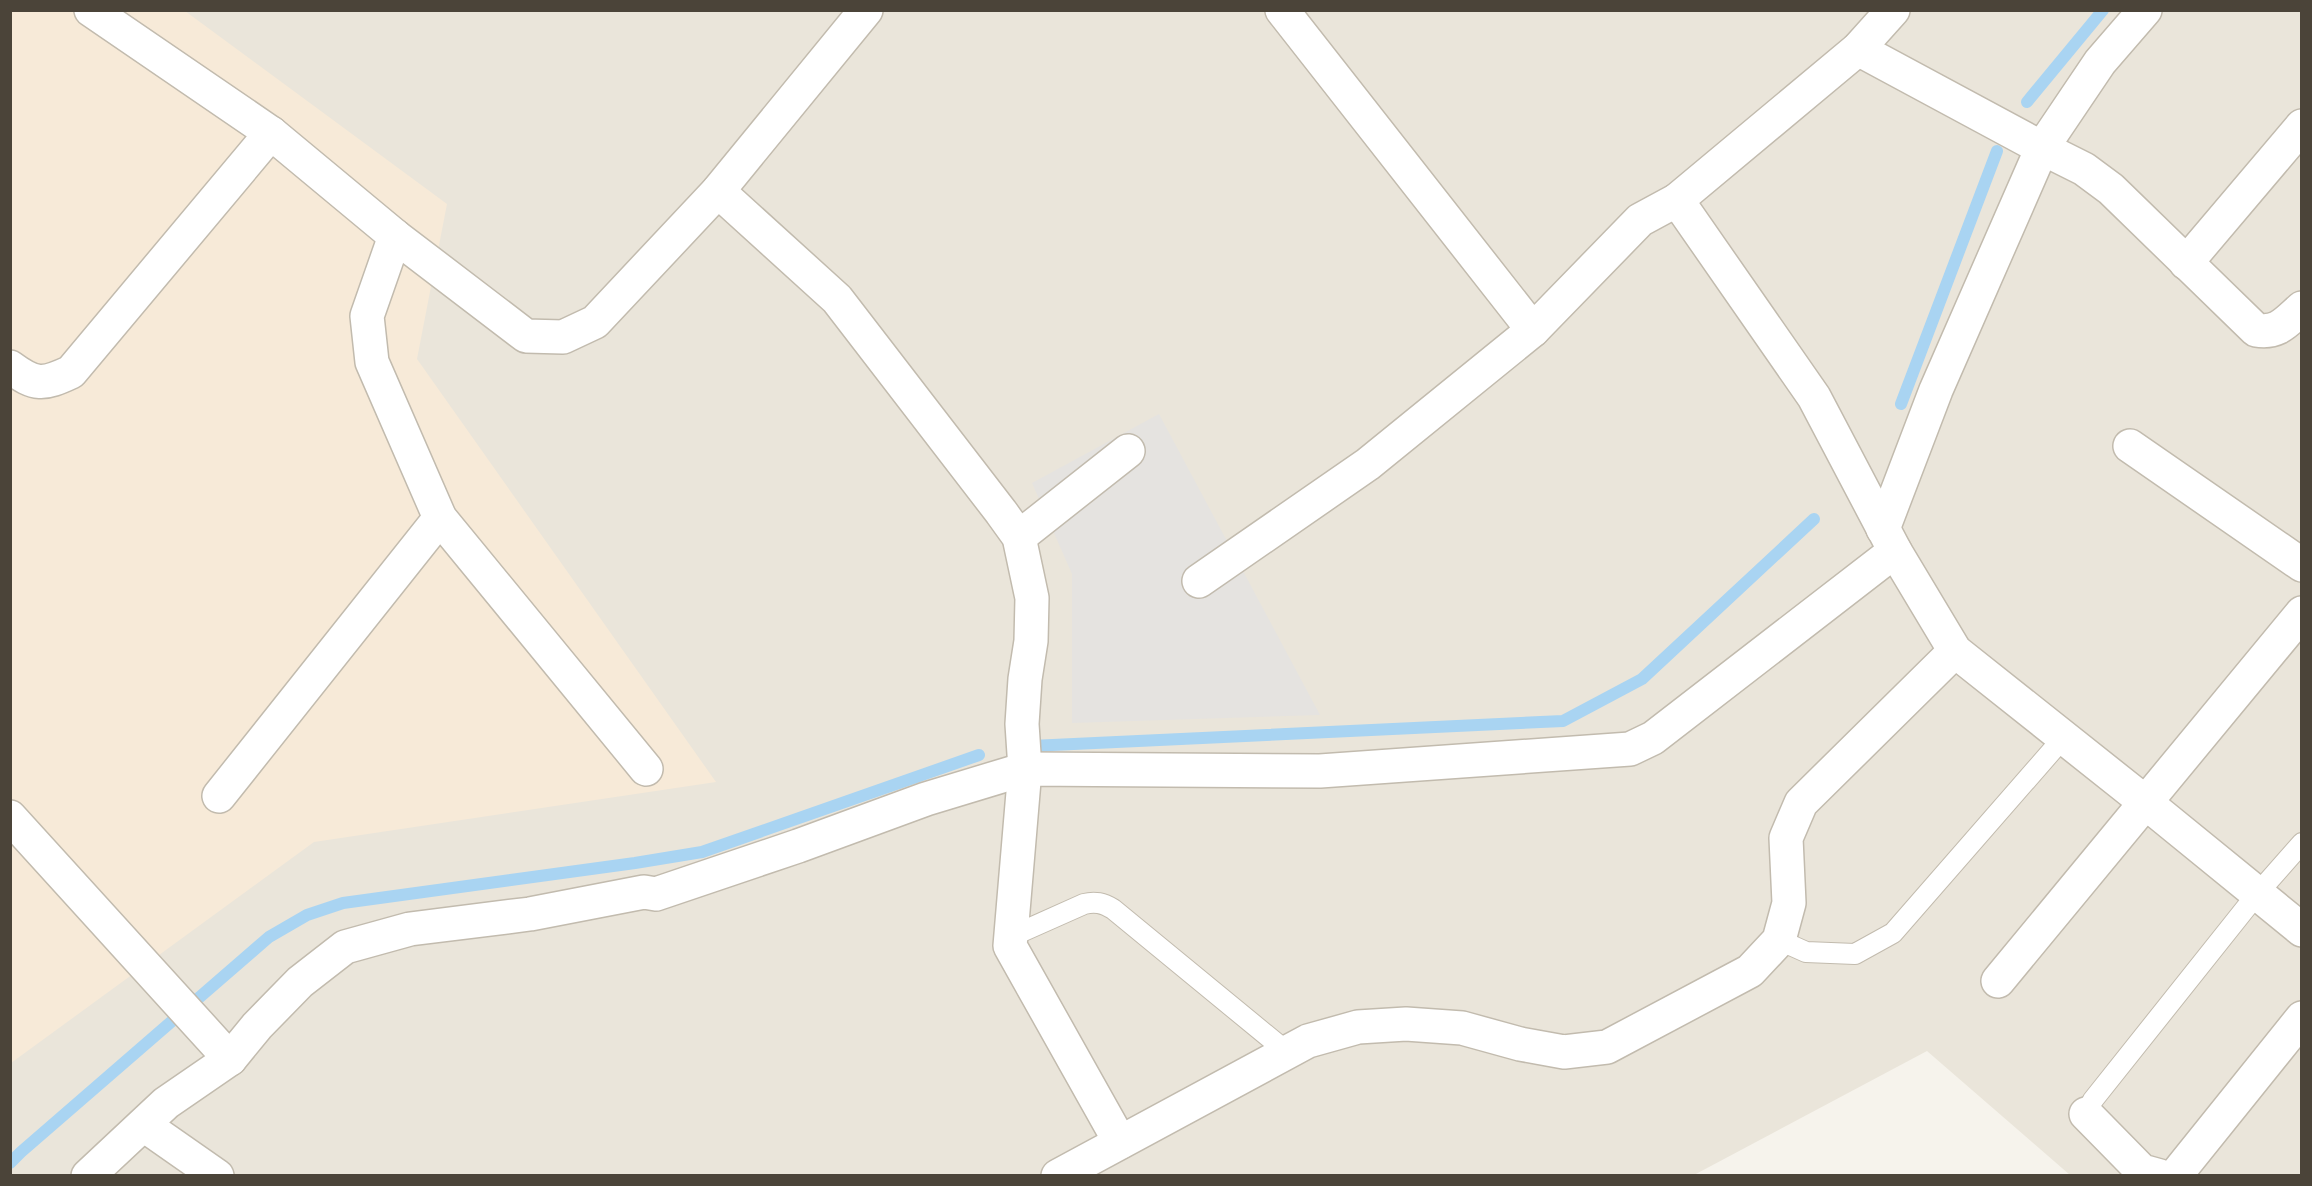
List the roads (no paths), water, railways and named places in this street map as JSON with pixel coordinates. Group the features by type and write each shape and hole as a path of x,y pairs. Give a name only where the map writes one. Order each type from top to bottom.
{"street":[{"path":"92,10 271,133 395,236 526,336 563,337 595,322 718,191 866,10"},
{"path":"1282,10 1533,330"},
{"path":"1199,581 1368,464 1533,330 1640,220 1677,200 1858,49 1893,10"},
{"path":"88,1176 144,1125 219,1049 257,1026 300,982 345,947 410,929 530,914 644,892 656,894 798,846 926,799 1025,770 1320,771 1630,749 1653,738 1889,540 1936,390 2042,148 2100,62 2145,10"},
{"path":"1858,49 2084,169 2111,189 2256,330 2269,332 2279,328 2301,308"},
{"path":"2186,262 2301,126"},
{"path":"10,366 28,381 50,382 71,372 271,133"},
{"path":"718,191 837,299 994,502 1018,537 1032,598 1031,642 1025,678 1022,724 1025,770 1010,937 1013,954 1120,1142"},
{"path":"1677,200 1814,398 1889,540 1954,651 2145,802 2301,930"},
{"path":"395,236 366,316 372,362 440,518 646,769"},
{"path":"2130,446 2301,565"},
{"path":"1018,537 1128,451"},
{"path":"219,796 440,518"},
{"path":"1998,981 2301,613"},
{"path":"1058,1176 1308,1041 1358,1027 1406,1024 1462,1028 1520,1044 1564,1052 1607,1047 1750,971 1779,940 1788,903 1786,838 1801,803 1954,651"},
{"path":"10,816 170,991 219,1049"},
{"path":"2175,1176 2301,1018"},
{"path":"2086,1114 2142,1171 2160,1176"},
{"path":"144,1125 217,1176"}],"lane":[{"path":"1779,940 1806,952 1855,954 1893,933 2064,738"},
{"path":"2086,1114 2093,1100 2301,843"},
{"path":"1010,937 1083,904 1094,902 1104,904 1287,1052"}],"waterway":[{"path":"2027,102 2103,10"},
{"path":"1901,404 1997,151"},
{"path":"1031,746 1563,721 1642,679 1814,519"},
{"path":"10,1163 269,937 307,915 343,903 702,852 979,755"}]}
